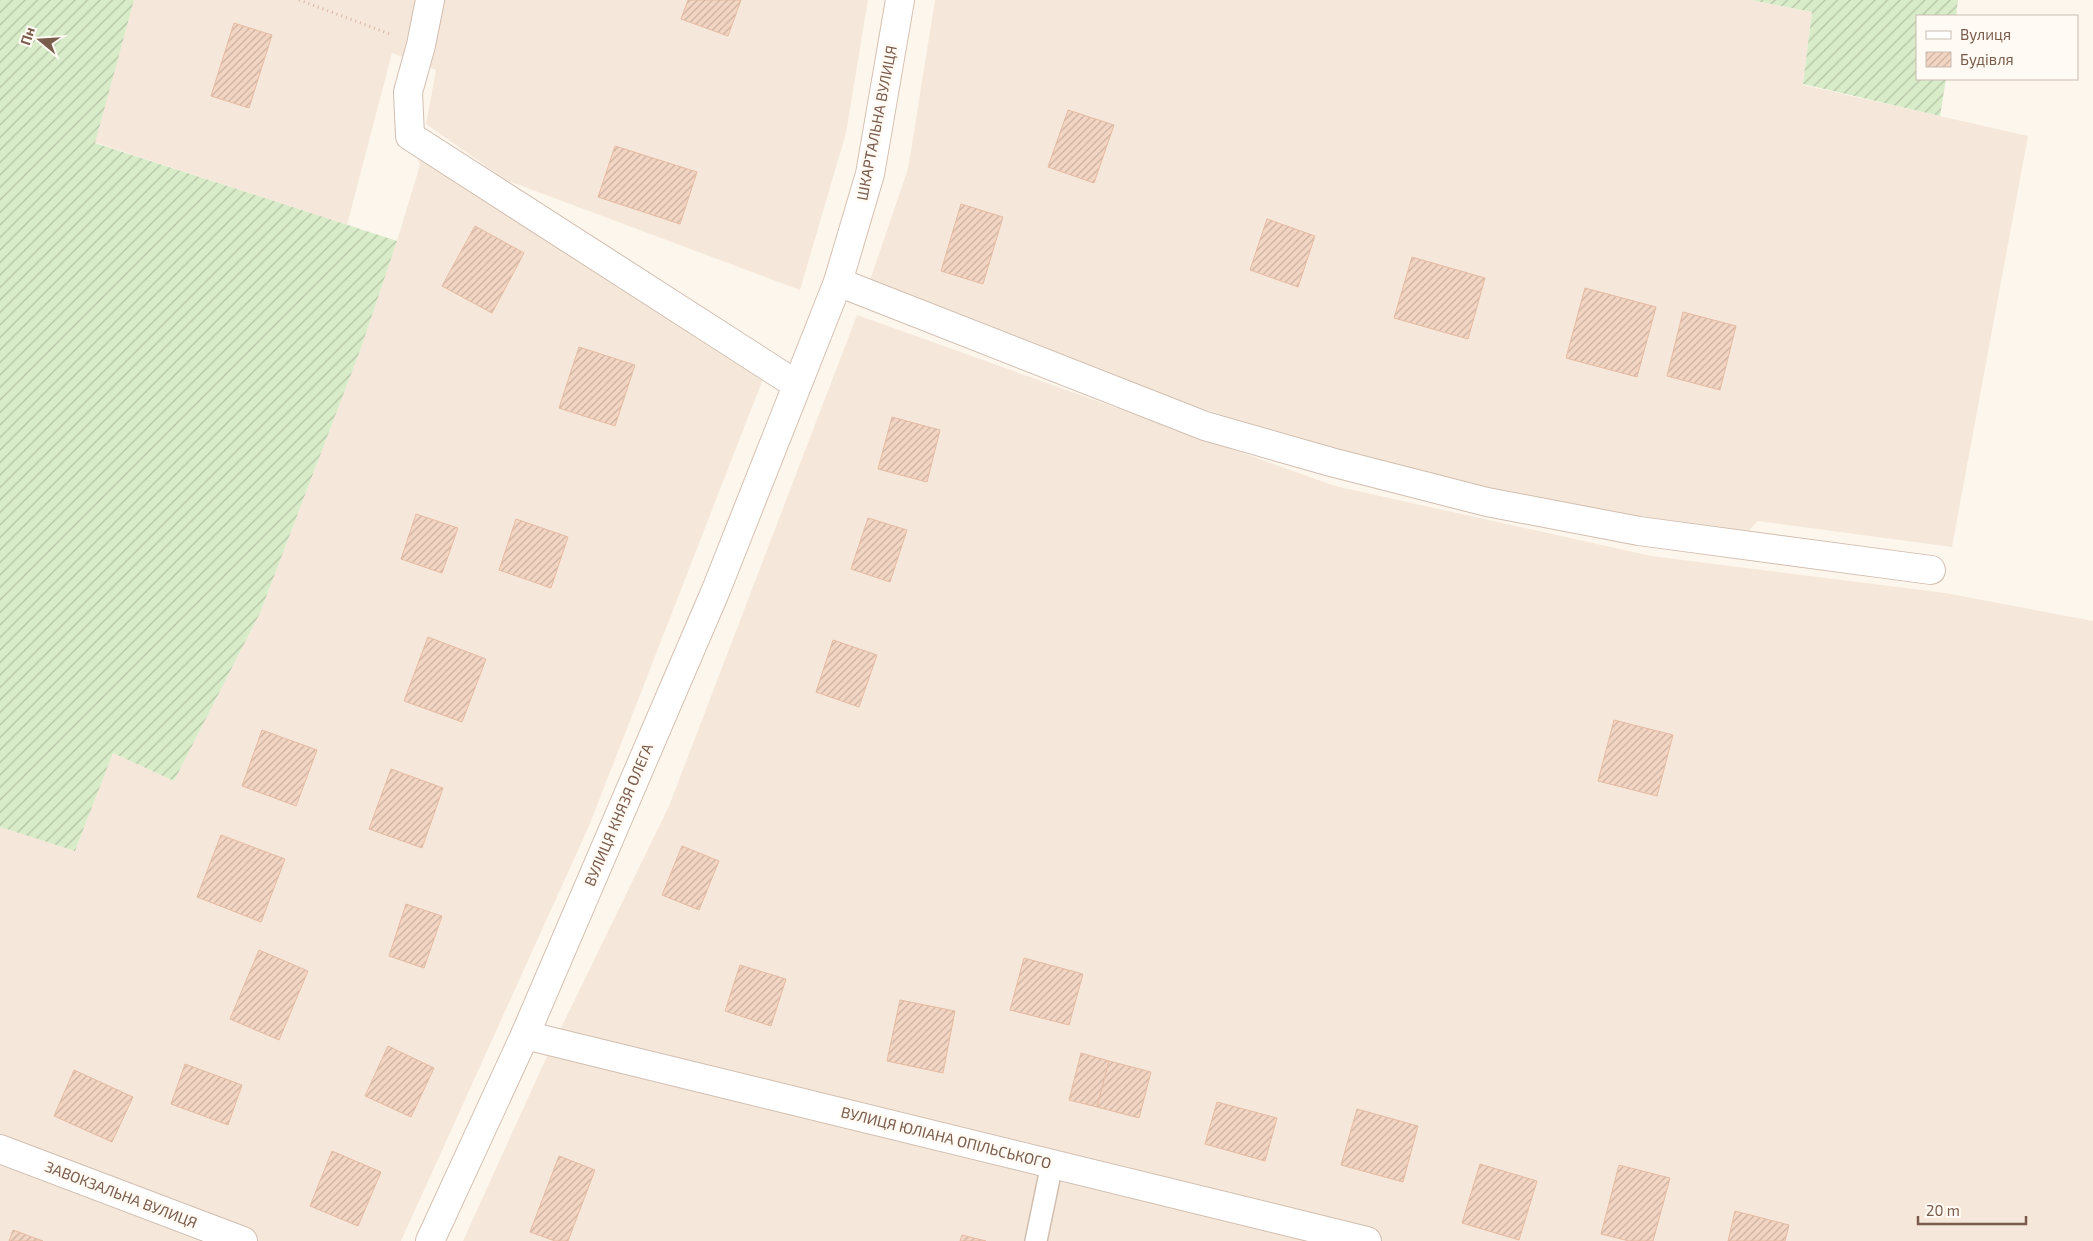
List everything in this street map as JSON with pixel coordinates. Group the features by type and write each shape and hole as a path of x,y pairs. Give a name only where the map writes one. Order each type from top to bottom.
{"street":[{"path":"430,0 421,45 408,92 410,136 797,385"},
{"name":"ШКАРТАЛЬНА ВУЛИЦЯ","path":"797,385 838,282 870,174 900,0"},
{"path":"838,282 1205,426 1331,462 1487,502 1639,531 1931,570"},
{"name":"ВУЛИЦЯ КНЯЗЯ ОЛЕГА","path":"430,1241 524,1035 716,590 797,385"},
{"name":"ВУЛИЦЯ ЮЛІАНА ОПІЛЬСЬКОГО","path":"524,1035 1367,1241"},
{"name":"ЗАВОКЗАЛЬНА ВУЛИЦЯ","path":"0,1149 243,1241"}],"lane":[{"path":"1036,1241 1052,1164"}],"path":[{"path":"299,0 421,45"}],"shaded area":[{"path":"134,0 868,0 846,133 800,290 506,180 426,124 436,70 392,53 347,225 94,142"},
{"path":"935,0 1751,0 1812,12 1803,85 2028,136 1952,547 1758,521 1744,536 1492,489 1337,452 1188,404 870,280 908,169"},
{"path":"410,136 768,366 589,826 401,1241 0,1241 0,827 75,851 113,753 174,781 260,613 361,348 420,165"},
{"path":"857,315 1335,486 1651,556 1945,593 2093,621 2093,1241 463,1241 543,1065 669,806"}],"green space":[{"path":"0,0 134,0 95,143 397,241 361,348 260,613 174,781 113,753 75,851 0,827"},
{"path":"1751,0 1958,0 1956,15 1916,15 1916,80 1946,80 1940,116 1803,84 1812,12"}],"building":[{"path":"688,0 741,0 728,36 681,19"},
{"path":"234,23 272,35 249,108 211,96"},
{"path":"1068,110 1114,125 1094,183 1048,167"},
{"path":"615,146 697,172 680,224 598,197"},
{"path":"961,204 1003,217 983,284 941,271"},
{"path":"1267,219 1315,236 1298,287 1250,270"},
{"path":"475,226 524,253 492,313 442,286"},
{"path":"1412,257 1485,278 1468,339 1394,318"},
{"path":"1585,288 1656,307 1637,377 1566,358"},
{"path":"1683,312 1736,326 1720,390 1667,376"},
{"path":"579,347 635,365 615,426 559,408"},
{"path":"892,417 940,430 927,482 878,469"},
{"path":"416,514 458,528 442,573 401,559"},
{"path":"868,518 907,530 890,582 851,569"},
{"path":"516,519 568,537 551,588 499,570"},
{"path":"428,637 486,659 462,722 404,701"},
{"path":"833,640 877,655 859,707 816,692"},
{"path":"1614,720 1673,735 1657,796 1598,781"},
{"path":"262,730 317,750 296,806 242,786"},
{"path":"391,769 443,788 422,848 369,829"},
{"path":"221,835 285,859 261,922 197,897"},
{"path":"682,846 719,861 699,910 662,895"},
{"path":"406,904 442,916 424,968 389,956"},
{"path":"259,950 308,971 279,1040 230,1019"},
{"path":"1024,958 1083,974 1069,1025 1010,1010"},
{"path":"740,965 786,979 771,1026 725,1011"},
{"path":"900,1000 955,1011 943,1073 887,1061"},
{"path":"388,1046 434,1068 411,1117 365,1096"},
{"path":"1081,1053 1109,1061 1097,1107 1069,1100"},
{"path":"1109,1061 1151,1072 1139,1118 1097,1107"},
{"path":"185,1064 242,1085 228,1125 171,1104"},
{"path":"74,1070 133,1097 112,1142 54,1116"},
{"path":"1217,1102 1277,1118 1265,1161 1205,1144"},
{"path":"1357,1109 1418,1126 1403,1182 1341,1165"},
{"path":"332,1151 381,1172 358,1226 310,1206"},
{"path":"559,1156 595,1170 568,1241 555,1241 530,1232"},
{"path":"1480,1164 1537,1181 1519,1240 1462,1223"},
{"path":"1619,1165 1670,1178 1653,1241 1629,1241 1601,1234"},
{"path":"1735,1211 1789,1225 1785,1241 1728,1241"},
{"path":"13,1230 43,1241 9,1241"},
{"path":"962,1235 986,1241 960,1241"}]}
